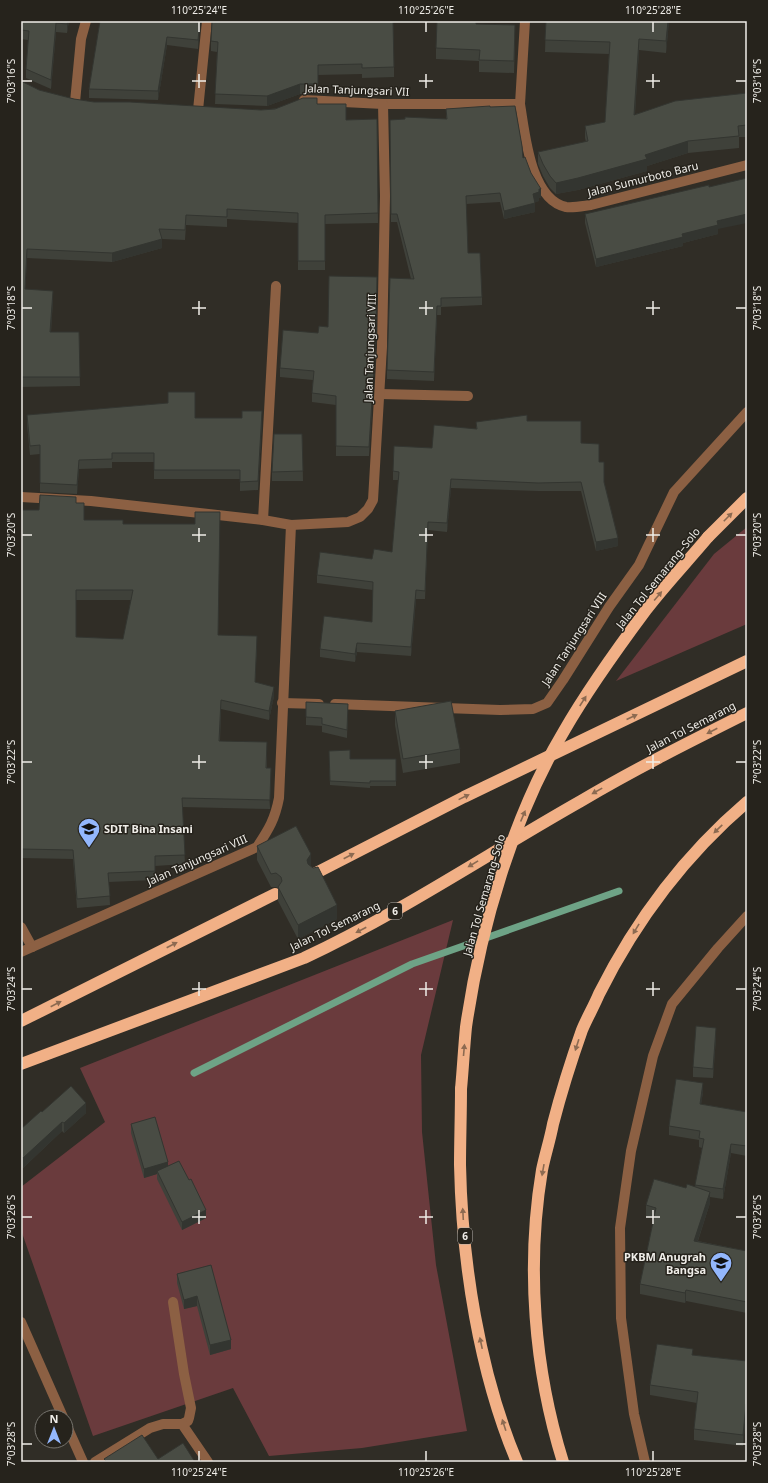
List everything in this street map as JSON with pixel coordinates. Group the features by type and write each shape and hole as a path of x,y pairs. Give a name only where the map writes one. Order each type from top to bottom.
{"highway":[{"name":"Jalan Tol Semarang–Solo","path":"517,1462 489,1381 475,1312 465,1243 460,1166 461,1089 466,1028 485,928 517,830 538,778 563,731 598,677 647,610 708,537 747,498"},
{"path":"314,874 464,797 747,661"},
{"name":"Jalan Tol Semarang","path":"21,1064 304,958 379,920 581,800 647,764 747,713"},
{"path":"563,1462 555,1436 544,1384 536,1324 534,1273 536,1221 542,1170 560,1098 582,1029 610,972 642,920 669,883 702,845 747,802"},
{"path":"21,1021 275,894"}],"street":[{"path":"86,21 81,39 71,101 88,104"},
{"path":"198,110 207,21"},
{"path":"520,104 525,21"},
{"name":"Jalan Tanjungsari VII","path":"297,101 383,104 520,104"},
{"name":"Jalan Tanjungsari VIII","path":"21,497 91,501 263,520 291,525 348,522 360,517 368,509 373,500 380,394 385,196 383,104"},
{"name":"Jalan Sumurboto Baru","path":"520,104 529,156 540,186 553,201 567,207 591,205 747,165"},
{"path":"263,520 276,286"},
{"path":"380,394 468,396"},
{"name":"Jalan Tanjungsari VIII","path":"282,703 500,710 533,709 547,703 609,607 639,565 674,492 747,412"},
{"name":"Jalan Tanjungsari VIII","path":"21,952 257,847 270,827 279,798 291,525"},
{"path":"645,1462 634,1414 621,1318 620,1228 631,1151 653,1056 672,1004 718,948 747,916"},
{"path":"21,927 32,947"},
{"path":"95,1462 150,1428 163,1424 182,1424 188,1421 191,1408 184,1374 173,1302"},
{"path":"21,1322 59,1409"},
{"path":"182,1424 208,1462"},
{"path":"74,1442 83,1462"}],"shaded area":[{"path":"747,527 747,624 616,681 714,554"},
{"path":"453,920 421,1055 422,1132 436,1265 467,1431 362,1448 269,1456 233,1388 93,1436 21,1230 21,1187 105,1122 80,1068"}],"building":[{"path":"21,21 68,21 67,24 56,23 51,80 26,69 29,31 21,30"},
{"path":"100,21 200,21 198,40 167,37 158,91 89,89"},
{"path":"212,21 393,21 394,67 362,68 362,64 318,65 318,84 300,84 267,96 215,94 218,42 211,41"},
{"path":"437,21 476,21 476,24 515,25 514,61 479,60 480,50 436,48"},
{"path":"546,21 668,21 666,41 639,39 634,115 675,101 747,93 747,125 738,126 739,136 688,141 645,155 647,159 556,183 543,164 538,152 588,141 585,126 605,122 610,42 545,40"},
{"path":"21,81 39,90 74,99 94,102 130,102 261,110 275,109 303,98 317,98 317,104 346,104 346,120 377,119 378,213 325,215 325,261 298,261 298,213 227,209 227,217 186,215 185,230 159,229 162,239 112,253 27,249 25,289 53,291 50,332 79,332 80,377 21,377"},
{"path":"515,106 523,158 525,157 531,173 541,189 539,189 539,192 533,194 535,203 504,211 500,193 466,196 468,253 480,253 482,297 441,298 441,306 437,306 434,372 387,370 390,278 414,279 397,214 391,214 390,120 405,119 405,117 447,119 446,109"},
{"path":"747,178 747,214 717,221 718,225 682,234 683,237 596,259 585,214 709,185 709,187"},
{"path":"329,276 377,277 376,337 369,447 336,446 336,396 312,393 314,371 280,368 283,330 318,333 319,326 328,327"},
{"path":"168,392 195,392 195,418 242,418 242,411 262,411 258,481 240,482 240,470 154,470 154,453 112,453 112,459 79,460 77,485 40,483 40,445 30,446 27,415 168,403"},
{"path":"527,415 527,421 581,421 581,443 599,444 599,462 604,462 604,482 618,538 596,542 581,482 538,483 451,479 447,523 428,522 425,591 416,590 411,647 357,643 355,654 320,649 324,616 372,622 373,582 317,575 320,552 372,559 374,549 392,552 399,472 393,471 394,446 432,448 434,425 477,429 476,422"},
{"path":"274,434 302,434 303,471 272,472"},
{"path":"40,495 76,497 76,503 84,503 84,520 123,520 123,524 195,524 195,512 220,512 218,635 257,636 255,682 274,687 269,711 221,700 219,741 267,742 266,768 271,768 270,800 182,798 185,855 155,856 155,871 108,873 110,896 77,899 73,850 21,849 21,510 39,510","holes":["76,590 133,590 123,639 76,637"]},
{"path":"451,701 460,749 403,759 395,711"},
{"path":"306,702 348,704 347,730 322,724 322,718 306,717"},
{"path":"350,750 350,759 396,759 396,781 370,781 370,783 330,781 329,751"},
{"path":"296,826 311,854 307,860 308,864 313,868 318,867 337,905 298,925 278,887 282,881 281,877 276,873 271,874 257,846"},
{"path":"696,1026 716,1028 713,1069 693,1067"},
{"path":"676,1079 703,1083 700,1104 747,1112 747,1146 731,1144 723,1189 695,1185 704,1139 699,1138 700,1131 669,1126"},
{"path":"71,1086 86,1103 64,1123 62,1122 23,1158 21,1156 21,1129"},
{"path":"155,1117 168,1162 144,1169 131,1124"},
{"path":"179,1161 189,1180 191,1179 206,1210 182,1222 157,1171"},
{"path":"654,1179 686,1188 687,1184 710,1192 694,1241 747,1251 747,1302 686,1290 685,1293 640,1284 656,1208 646,1205"},
{"path":"211,1265 231,1340 210,1345 197,1296 184,1300 177,1274"},
{"path":"657,1344 693,1349 692,1355 747,1361 747,1404 743,1435 694,1429 698,1392 650,1385"},
{"path":"142,1435 158,1459 183,1443 195,1462 104,1462 106,1461 104,1459"}],"waterway":[{"path":"194,1073 412,964 619,891"}],"place":[{"name":"SDIT Bina Insani","path":"89,848"},
{"name":"PKBM Anugrah Bangsa","path":"721,1282"}]}
